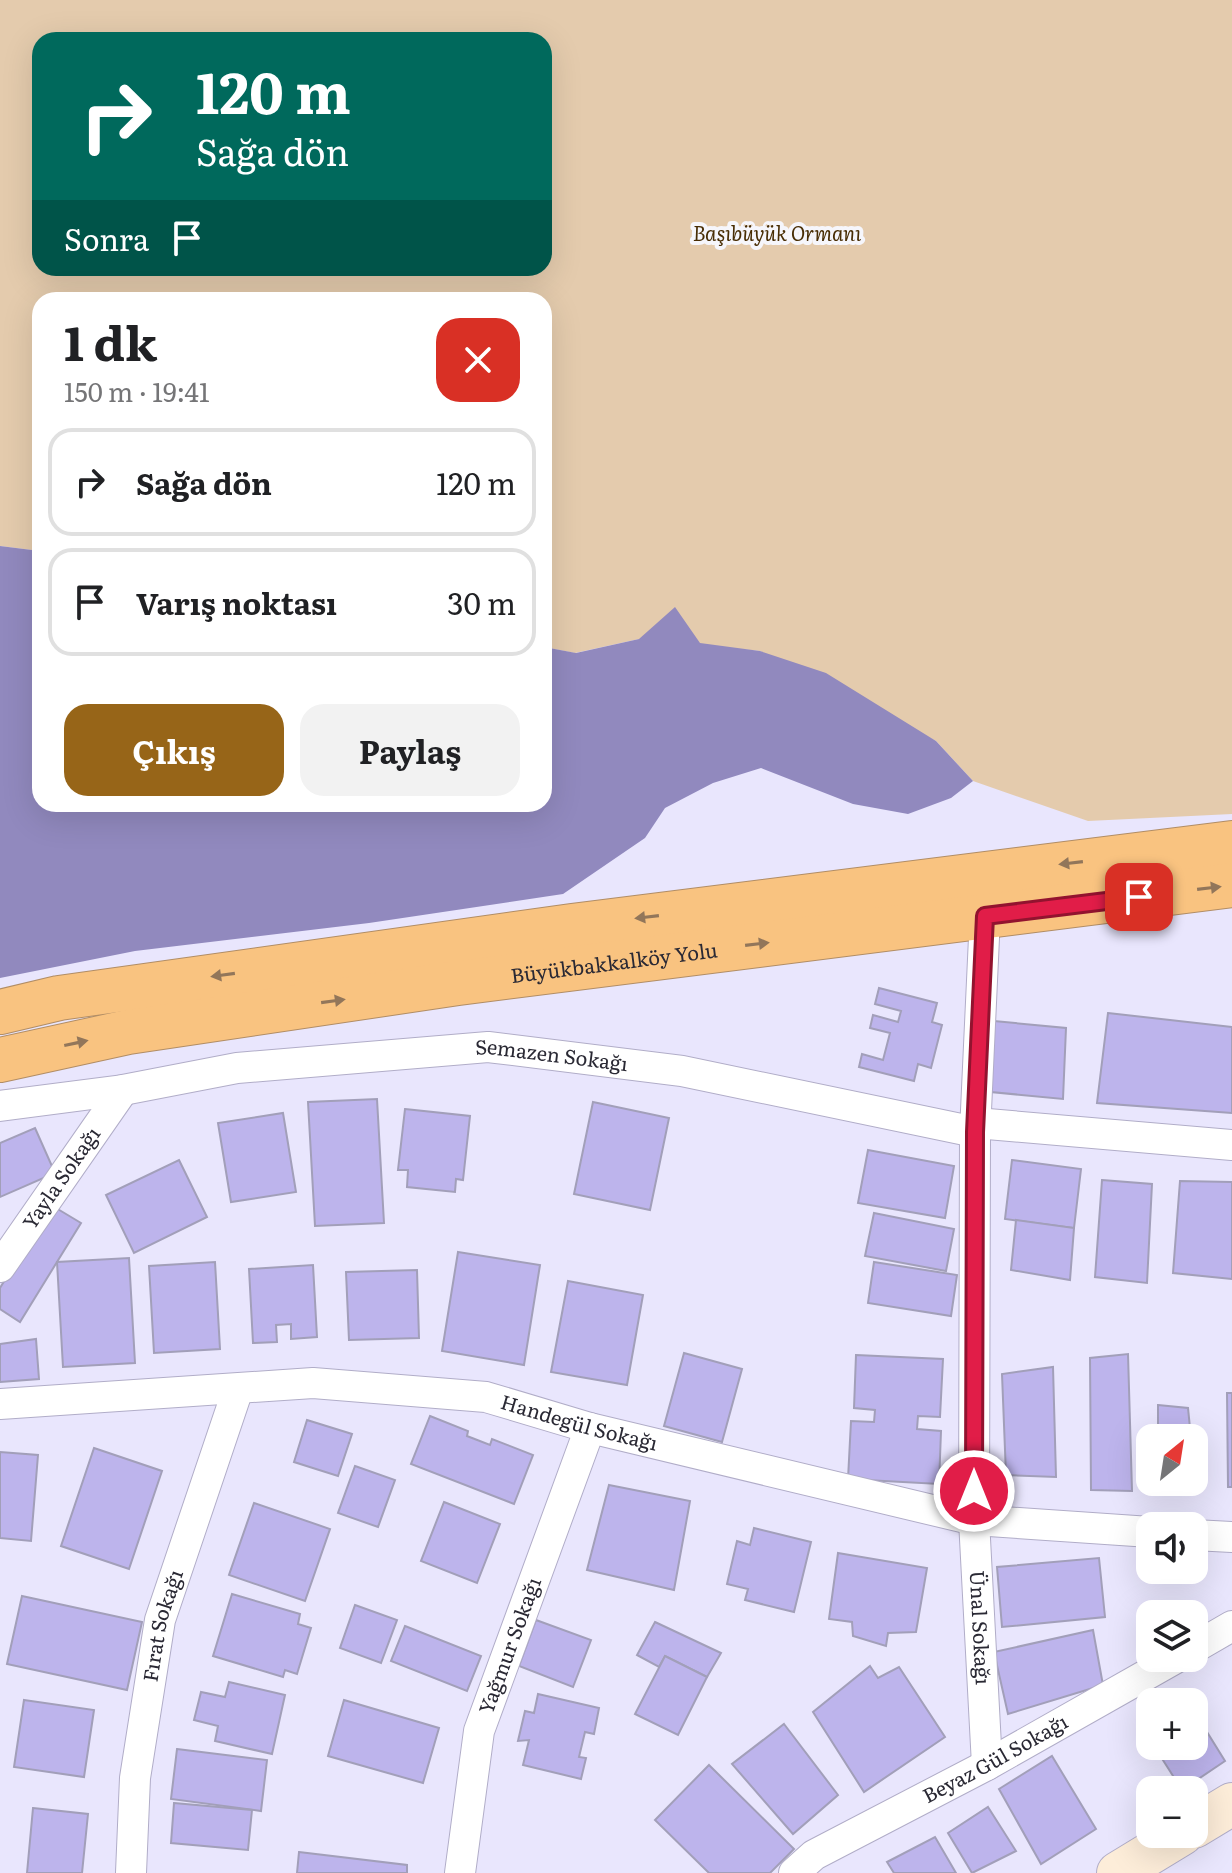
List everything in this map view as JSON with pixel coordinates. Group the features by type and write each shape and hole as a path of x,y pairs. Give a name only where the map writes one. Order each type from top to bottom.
{"highway":[{"name":"Büyükbakkalköy Yolu","path":"0,1012 59,998 541,930 1232,843"},
{"name":"Büyükbakkalköy Yolu","path":"0,1060 128,1032 458,983 1232,885"}],"street":[{"name":"Ünal Sokağı","path":"985,916 976,1128 974,1520 987,1765"},
{"name":"Semazen Sokağı","path":"0,1106 123,1090 237,1068 488,1047 682,1071 976,1128 1232,1145"},
{"name":"Yayla Sokağı","path":"0,1267 123,1090"},
{"name":"Handegül Sokağı","path":"0,1404 313,1383 486,1397 590,1428 974,1520 1136,1531"},
{"name":"Fırat Sokağı","path":"131,1873 135,1778 160,1620 238,1389"},
{"name":"Yağmur Sokağı","path":"460,1873 479,1731 590,1428"},
{"path":"1208,1536 1232,1537"},
{"path":"1208,1640 1232,1626"},
{"name":"Beyaz Gül Sokağı","path":"812,1867 1151,1672"},
{"path":"1208,1819 1232,1804"},
{"path":"1118,1873 1159,1848"}],"green space":[{"name":"Başıbüyük Ormanı","path":"0,0 1232,0 1232,814 1088,821 973,781 936,741 760,651 639,639 575,653 552,649 552,292 32,292 32,550 0,546"}],"shaded area":[{"path":"0,546 32,550 32,812 552,812 552,648 576,653 639,639 675,607 700,643 760,651 826,673 936,741 973,781 951,798 908,814 853,804 761,768 713,783 665,808 645,838 563,894 369,923 135,951 0,978"}],"building":[{"path":"879,988 937,1003 932,1022 942,1025 931,1068 918,1064 914,1081 859,1067 862,1054 883,1060 890,1033 870,1028 873,1015 898,1022 901,1011 875,1004"},
{"path":"1108,1013 1232,1027 1232,1113 1097,1103"},
{"path":"994,1021 1066,1028 1063,1099 991,1092"},
{"path":"377,1099 384,1223 315,1226 308,1102"},
{"path":"593,1102 669,1118 650,1210 574,1194"},
{"path":"405,1109 470,1116 463,1180 456,1179 455,1192 407,1187 408,1170 398,1170"},
{"path":"283,1113 296,1192 231,1202 218,1123"},
{"path":"35,1128 55,1173 0,1197 0,1143"},
{"path":"868,1150 954,1166 945,1218 858,1203"},
{"path":"179,1160 207,1217 134,1253 106,1195"},
{"path":"1012,1160 1081,1169 1074,1228 1005,1219"},
{"path":"1102,1180 1152,1184 1147,1283 1095,1277"},
{"path":"1180,1181 1232,1182 1232,1279 1173,1273"},
{"path":"51,1205 81,1223 20,1322 0,1309 0,1288"},
{"path":"874,1213 954,1229 946,1271 865,1256"},
{"path":"1016,1220 1074,1228 1070,1280 1011,1270"},
{"path":"458,1252 540,1265 524,1365 442,1351"},
{"path":"129,1258 135,1363 63,1367 57,1262"},
{"path":"215,1262 220,1349 154,1353 149,1266"},
{"path":"874,1262 957,1275 951,1316 868,1303"},
{"path":"313,1265 317,1337 291,1339 291,1324 276,1325 277,1342 253,1343 249,1269"},
{"path":"417,1270 419,1338 349,1340 346,1272"},
{"path":"568,1281 643,1295 627,1385 551,1372"},
{"path":"36,1339 39,1379 0,1382 0,1344"},
{"path":"684,1353 742,1369 722,1442 664,1426"},
{"path":"1128,1354 1132,1491 1091,1490 1090,1358"},
{"path":"856,1355 943,1359 940,1417 918,1416 917,1429 941,1431 939,1484 848,1479 851,1421 874,1422 875,1410 854,1408"},
{"path":"1053,1367 1056,1477 1006,1475 1002,1374"},
{"path":"1227,1393 1232,1393 1232,1487 1228,1487"},
{"path":"1158,1405 1188,1408 1190,1424 1158,1424"},
{"path":"430,1416 468,1431 467,1436 490,1445 492,1439 533,1455 514,1504 411,1464"},
{"path":"307,1420 352,1434 338,1476 294,1462"},
{"path":"94,1448 162,1471 129,1569 61,1546"},
{"path":"0,1452 38,1455 31,1541 0,1538"},
{"path":"355,1466 395,1480 378,1527 338,1513"},
{"path":"609,1485 690,1501 674,1590 587,1570"},
{"path":"444,1502 500,1524 477,1583 421,1561"},
{"path":"254,1503 330,1529 305,1601 229,1575"},
{"path":"754,1528 811,1542 794,1612 745,1600 748,1589 727,1584 737,1541 750,1545"},
{"path":"838,1553 927,1568 916,1632 888,1633 886,1646 853,1636 852,1622 829,1619"},
{"path":"1099,1558 1105,1617 1002,1627 997,1567"},
{"path":"232,1594 300,1614 298,1624 311,1628 297,1674 285,1670 283,1677 213,1656"},
{"path":"22,1596 142,1622 127,1690 7,1664"},
{"path":"355,1605 397,1620 381,1663 340,1648"},
{"path":"536,1620 591,1640 573,1687 519,1666"},
{"path":"655,1622 721,1653 707,1677 665,1656 659,1667 637,1655"},
{"path":"405,1626 481,1656 467,1691 391,1661"},
{"path":"1093,1630 1103,1685 1008,1714 994,1652"},
{"path":"665,1656 707,1677 678,1735 635,1714"},
{"path":"870,1666 878,1678 899,1667 945,1737 864,1792 813,1712"},
{"path":"229,1682 285,1695 272,1754 215,1741 218,1726 194,1720 201,1692 225,1697"},
{"path":"538,1694 599,1708 594,1734 585,1732 579,1757 586,1758 581,1779 523,1765 529,1740 518,1741 525,1711 534,1713"},
{"path":"24,1700 94,1710 84,1777 14,1767"},
{"path":"344,1700 439,1728 423,1783 328,1756"},
{"path":"784,1724 838,1795 793,1834 732,1764"},
{"path":"1208,1734 1225,1761 1203,1776 1173,1776 1163,1760 1208,1760"},
{"path":"177,1749 267,1760 261,1811 171,1799"},
{"path":"1052,1756 1096,1829 1041,1864 999,1789"},
{"path":"709,1765 794,1849 770,1873 709,1873 655,1820"},
{"path":"174,1803 252,1810 248,1850 171,1843"},
{"path":"988,1807 1016,1851 972,1873 948,1833"},
{"path":"33,1808 88,1814 82,1873 27,1873"},
{"path":"935,1837 956,1873 894,1873 887,1862"},
{"path":"299,1852 407,1865 407,1873 297,1873"}],"route":[{"path":"974,1491 975,1132 985,916 1139,897"}]}
